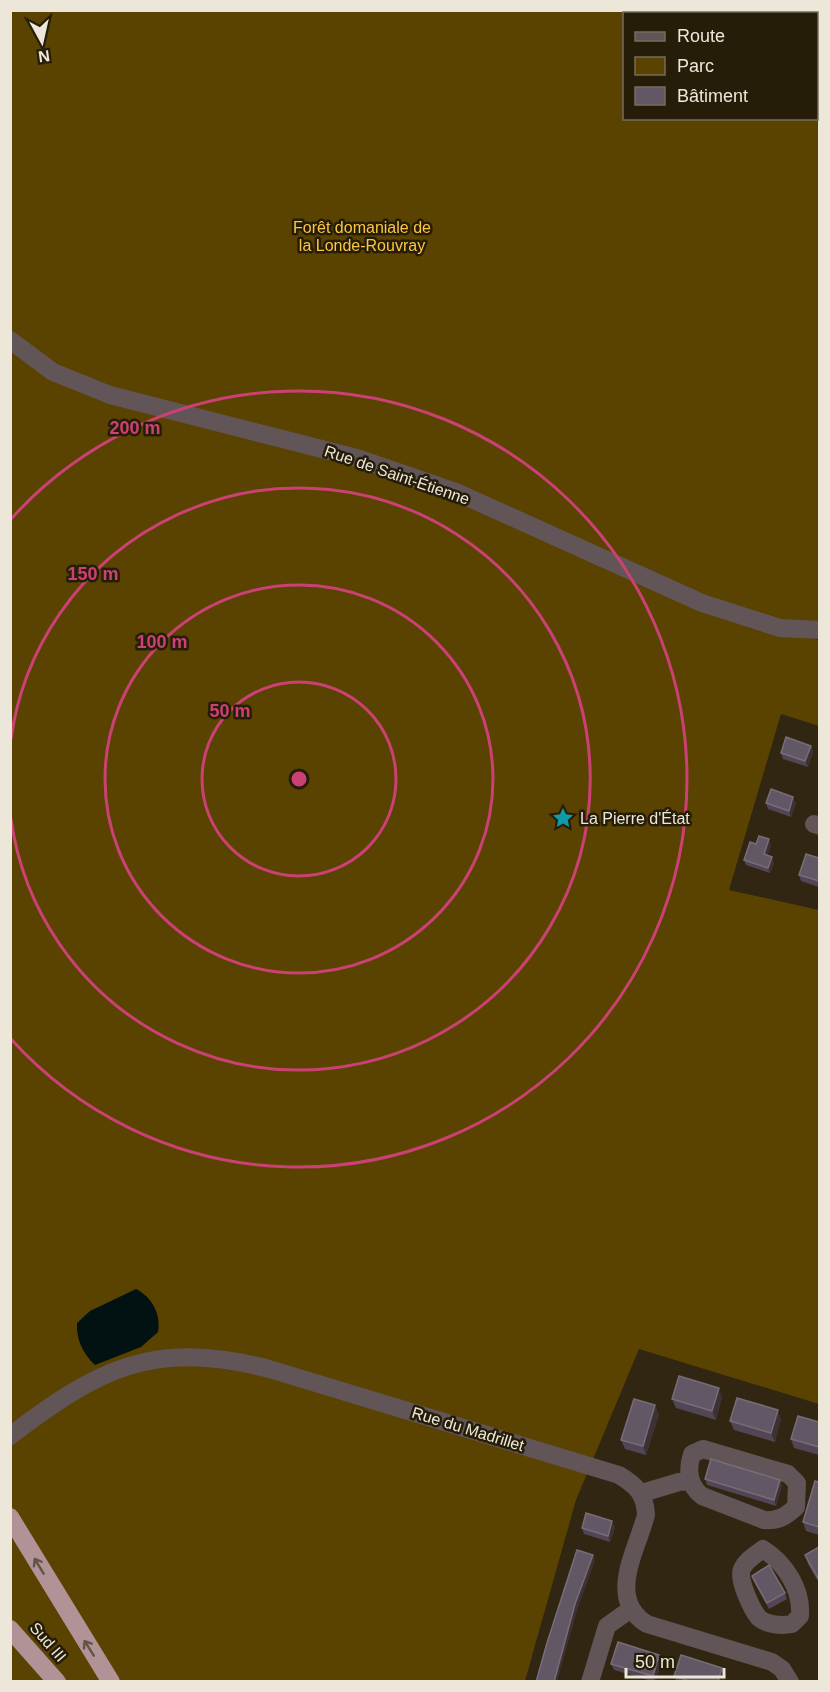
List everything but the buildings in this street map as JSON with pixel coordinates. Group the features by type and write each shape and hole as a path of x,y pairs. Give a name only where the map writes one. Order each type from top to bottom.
{"highway":[{"path":"10,1517 111,1682"},
{"name":"Sud III","path":"10,1629 57,1682"}],"street":[{"name":"Rue de Saint-Étienne","path":"10,340 53,372 110,395 357,458 456,492 702,603 780,628 819,630"},
{"name":"Rue du Madrillet","path":"10,1436 64,1396 111,1372 164,1358 212,1357 266,1368 619,1475 642,1493"},
{"path":"703,1449 788,1473 797,1483 796,1507 785,1517 774,1521 764,1520 702,1496 694,1490 691,1481 688,1466 692,1454 703,1449"},
{"path":"691,1481 679,1482 642,1493 646,1515 625,1585 627,1603 647,1624 772,1662 782,1669 790,1682"},
{"path":"763,1549 764,1520"},
{"path":"590,1682 607,1626 631,1609"}],"green space":[{"name":"Forêt domaniale de la Londe-Rouvray","path":"11,11 819,11 820,630 807,637 819,640 819,726 781,714 729,890 819,910 819,1404 639,1349 576,1500 525,1681 11,1682"}],"shaded area":[{"path":"136,1289 151,1301 157,1313 158,1332 141,1347 95,1365 81,1346 77,1323 90,1311"}],"place":[{"name":"La Pierre d'État","path":"563,818"}]}
